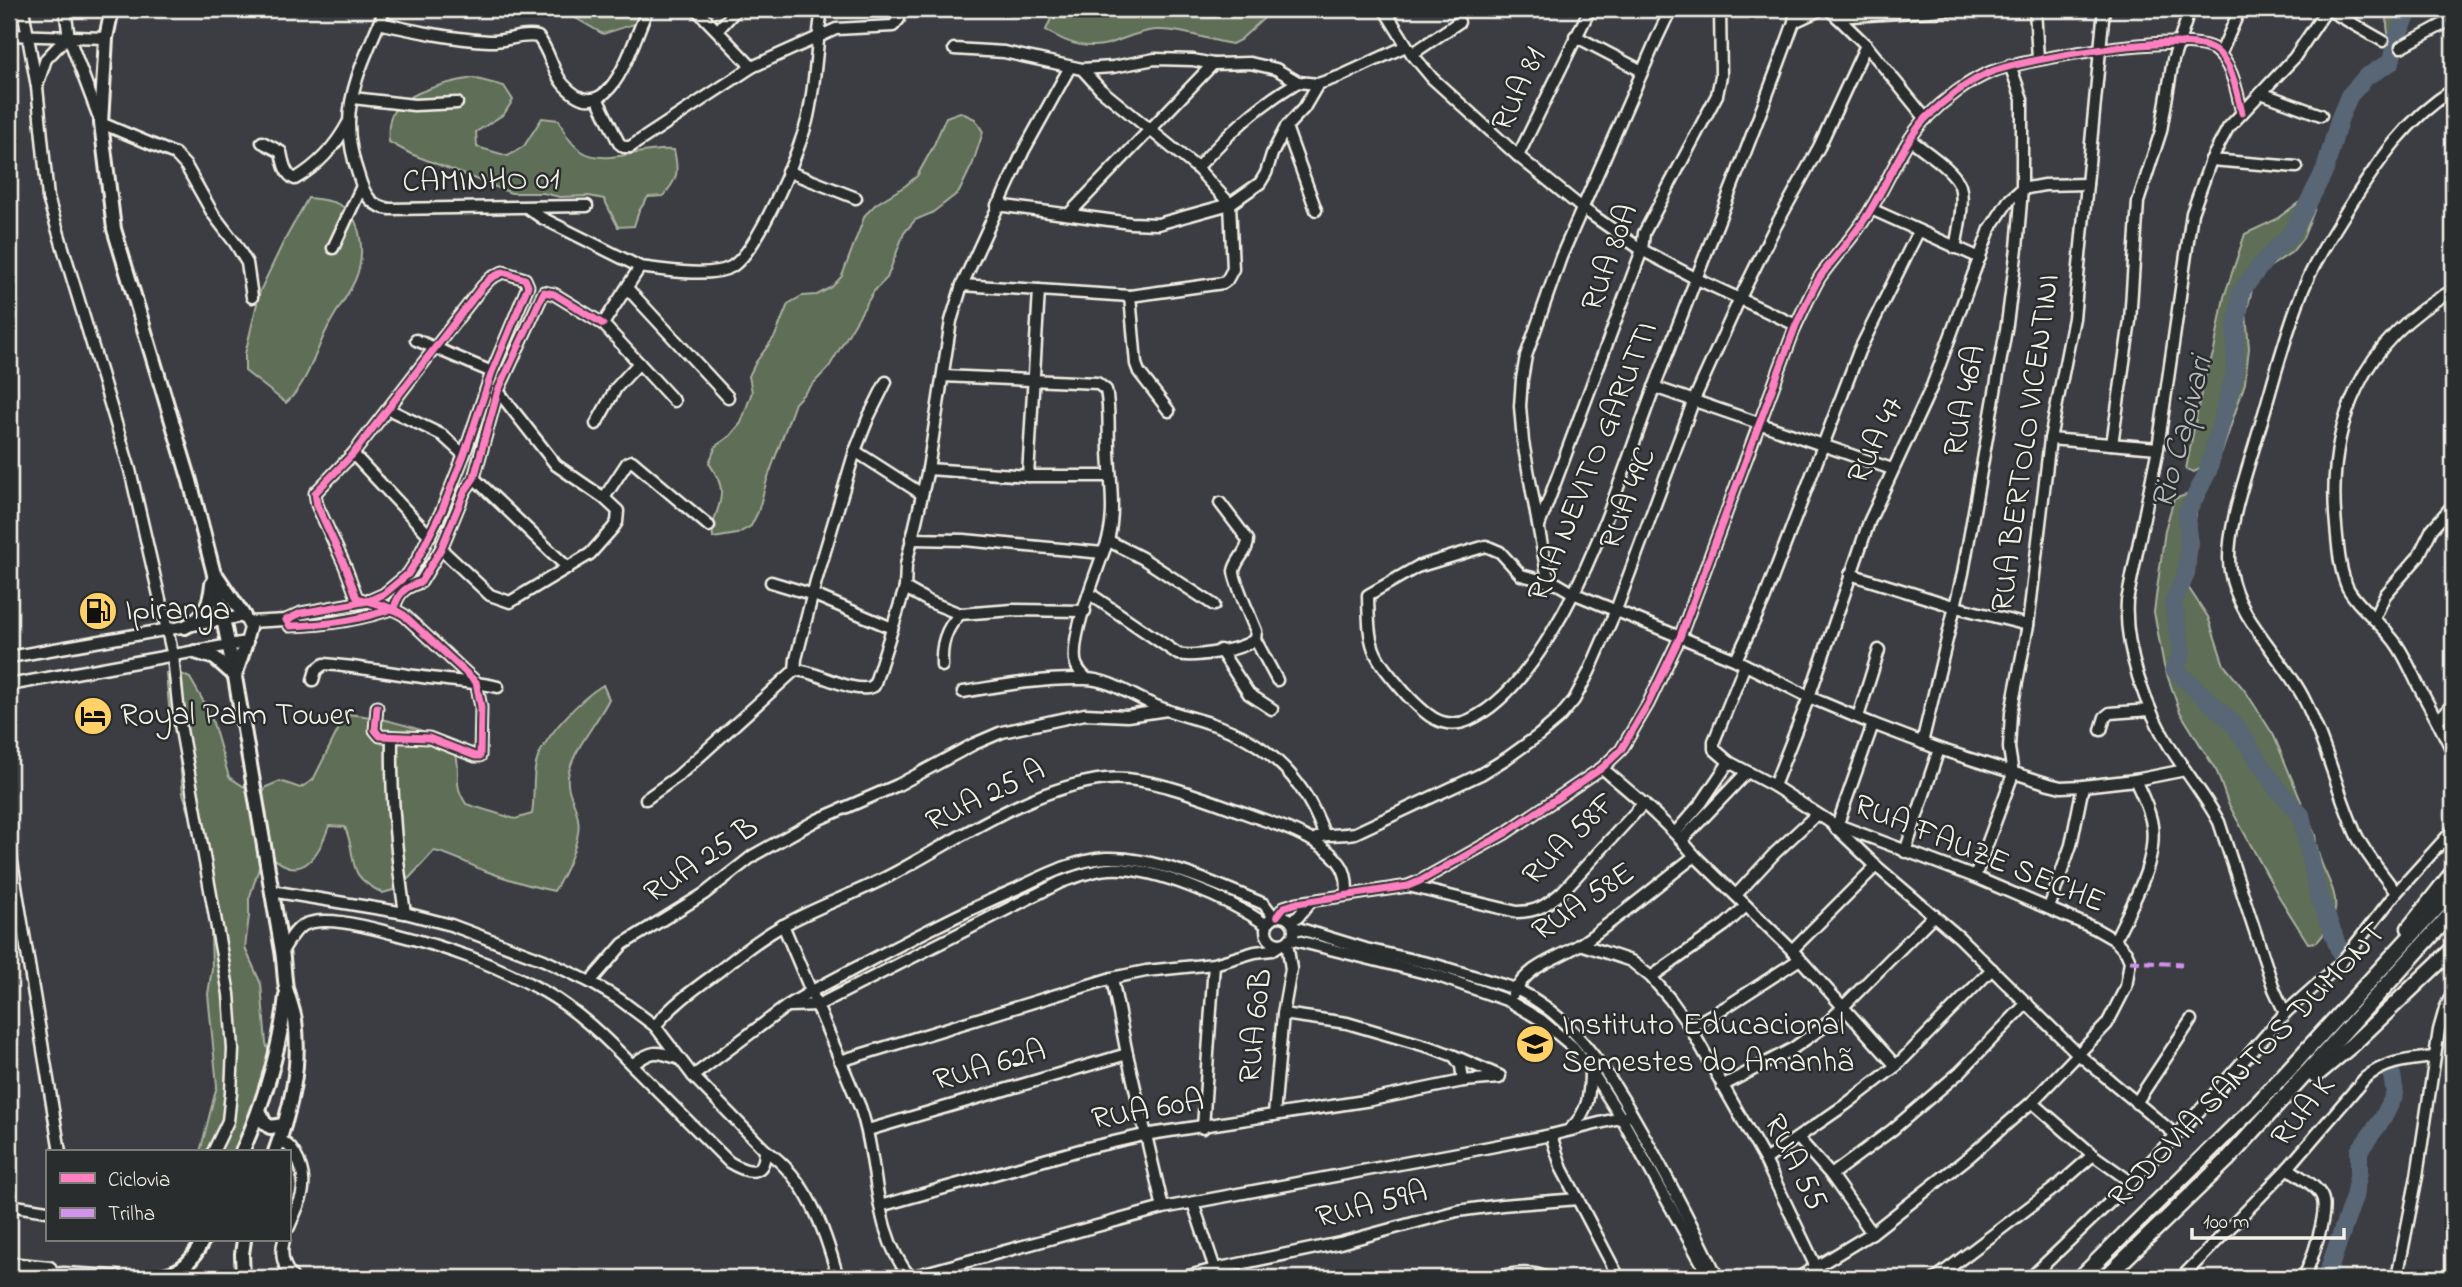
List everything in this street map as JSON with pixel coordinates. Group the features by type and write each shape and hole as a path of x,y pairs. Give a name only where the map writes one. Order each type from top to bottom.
{"highway":[{"path":"2375,977 2418,914 2453,872"},
{"name":"RODOVIA SANTOS DUMONT","path":"2080,1278 2260,1101 2453,890"},
{"name":"RODOVIA SANTOS DUMONT","path":"2105,1278 2274,1111 2453,912"},
{"path":"2274,1111 2351,1045 2453,949"},
{"path":"9,1265 116,1278"},
{"path":"20,1278 89,1276"}],"main road":[{"path":"112,9 106,38 101,123 114,229 186,468 213,570 235,677 282,951 286,989 295,1020 297,1044 294,1086 278,1146"},
{"path":"213,570 246,619"},
{"path":"185,627 207,610 213,570"},
{"path":"235,677 246,642"},
{"path":"195,652 215,658 235,677"},
{"path":"243,1150 268,1084 282,1024 286,989"},
{"path":"259,1110 264,1122 270,1127 284,1125"},
{"path":"145,1278 175,1273 191,1261 202,1242"},
{"path":"243,1278 244,1242"}],"street":[{"path":"9,14 15,9"},
{"path":"23,9 37,87 48,198 130,470 169,630 180,724 229,994 233,1049 231,1093 228,1121 214,1150"},
{"path":"65,9 67,38 101,123 175,154 186,166 213,214 247,263 252,297"},
{"name":"CAMINHO 01","path":"385,9 353,99 349,122 353,158 368,199 382,208 587,206"},
{"path":"379,23 416,32 488,41 538,37 562,83 574,94 586,99 597,98 609,91 619,76 648,9"},
{"path":"696,9 752,67"},
{"path":"718,30 737,9"},
{"path":"529,208 542,218 640,267 663,271 716,272 738,262 764,226 807,122 822,9"},
{"path":"597,98 618,143 631,147 752,67 836,29 893,26 899,19 897,9"},
{"path":"1384,9 1409,50 1432,78 1518,156 1582,208 1642,250 1796,325"},
{"name":"RUA 81","path":"1518,156 1590,9"},
{"path":"1674,9 1665,19 1582,208 1541,310 1526,356 1520,406 1523,442 1547,575 1573,593 1741,662 1808,696 1873,724 2013,774 2062,787 2135,780 2185,769"},
{"name":"RUA 80A","path":"1539,527 1642,250 1644,233 1717,95 1721,76 1720,9"},
{"name":"RUA NEVITO GARUTTI","path":"1557,584 1521,575 1500,552 1486,546 1417,567 1368,595 1371,646 1382,667 1425,715 1439,721 1455,723 1469,720 1500,698 1523,674 1552,633 1600,532 1754,135 1794,22 1796,9"},
{"path":"1794,22 1822,9"},
{"path":"1829,9 1866,44 1926,119"},
{"path":"1837,17 1960,9"},
{"path":"2035,9 2038,58"},
{"name":"RUA BERTOLO VICENTINI","path":"1975,877 2013,774 2009,748 2011,713 2028,625 2050,439 2074,318 2104,9"},
{"path":"2112,444 2130,321 2138,202 2161,131 2173,60 2190,9"},
{"path":"2220,55 2240,9"},
{"path":"2285,1013 2274,989 2219,822 2150,710 2126,621 2127,601 2158,448 2192,213 2211,160 2228,128 2294,58 2327,9 2383,41"},
{"path":"2401,47 2453,19"},
{"path":"954,48 1004,52 1082,69 1113,67 1155,59 1263,65 1298,82 1318,85 1409,50 1459,22"},
{"path":"9,35 106,38"},
{"path":"1575,36 1642,71"},
{"path":"37,87 46,60 67,38"},
{"path":"1255,952 1271,923 1284,907 1408,886 1504,834 1602,768 1620,750 1633,731 1681,637 1796,325 1820,277 1871,209 1910,141 1926,119 1963,88 1987,73 2010,65 2038,58 2180,42 2207,46 2220,55 2234,82 2242,113"},
{"name":"RUA 49C","path":"1312,840 1324,834 1341,836 1355,833 1481,774 1539,735 1559,718 1574,700 1616,610 1693,402 1740,298 1819,147 1866,44"},
{"path":"1069,214 1213,64"},
{"name":"RUA 46A","path":"1922,743 1956,607 2007,324 2017,248 2022,99 2010,65"},
{"path":"795,670 858,689 867,690 874,686 905,588 911,539 928,469 951,321 962,285 997,205 1070,67"},
{"path":"962,285 1130,296 1223,282 1233,270 1230,204 1197,168 1100,89 1082,69"},
{"path":"1197,168 1254,110 1298,82"},
{"path":"997,205 1158,224 1230,204 1260,183 1286,127 1304,108 1318,85"},
{"path":"2396,894 2356,835 2307,705 2295,682 2240,601 2230,575 2228,558 2245,480 2288,330 2314,264 2394,140 2433,102 2453,90"},
{"path":"2261,93 2320,115"},
{"path":"353,99 414,105 457,103"},
{"path":"262,142 281,152 286,171 295,179 318,164 338,141 349,122"},
{"path":"1286,127 1316,211"},
{"path":"1910,141 1954,175 1960,186 1959,227 1955,248"},
{"path":"2211,160 2297,167"},
{"path":"787,171 856,198"},
{"path":"2021,189 2044,185 2087,184"},
{"path":"332,248 362,186"},
{"name":"RUA 47","path":"1774,786 1869,522 1932,386 1999,213 2021,189"},
{"path":"1871,209 1980,258"},
{"path":"1918,232 1859,351 1741,662 1714,749 1729,762 1774,786 1835,825 1864,856 1993,969 2078,1054 2176,1135"},
{"path":"603,324 640,267"},
{"path":"9,657 223,620 286,620 301,613 368,601 384,594 403,579 417,560 464,455 492,372 527,288 525,279 510,273 503,272 491,278 353,454 315,493 317,506 357,598 368,601 394,608 404,615 476,682 481,707 480,756 429,738 380,736 375,730 377,707"},
{"path":"527,288 542,296"},
{"path":"627,288 728,397"},
{"path":"2453,289 2401,325 2380,349 2363,377 2346,415 2336,457 2334,490 2339,554 2346,587 2397,644 2453,753"},
{"path":"1028,476 1039,290"},
{"path":"394,608 398,595 407,587 421,582 441,549 465,491 474,478 498,391 544,292 554,293 603,324 674,401"},
{"path":"1130,296 1136,364 1139,372 1169,411"},
{"path":"416,340 492,372"},
{"path":"596,424 615,388 639,363"},
{"path":"943,376 1097,383 1106,390 1112,506 1109,541 1076,641 1075,661 1086,678"},
{"path":"646,799 678,776 795,670 816,581 855,452 886,382"},
{"path":"1654,387 1892,469"},
{"path":"441,549 490,595 510,602 590,554 617,522 618,512 604,498 556,465 498,391"},
{"path":"388,409 442,435 464,455"},
{"path":"2050,439 2158,448"},
{"path":"855,452 922,494"},
{"path":"353,454 430,536"},
{"path":"604,498 627,463 632,461 709,526"},
{"path":"928,469 1028,476 1110,476"},
{"path":"474,478 568,568"},
{"path":"1220,503 1248,540 1247,549 1236,567 1234,577 1256,631 1255,639 1277,680"},
{"path":"2374,619 2385,595 2418,557 2432,529 2453,505"},
{"path":"911,539 964,540 1103,553"},
{"path":"1109,541 1142,558 1214,605"},
{"path":"1850,574 1956,607 2028,625"},
{"path":"771,582 814,595 892,628"},
{"path":"905,588 960,614 1013,610 1085,611"},
{"path":"1090,594 1178,654 1188,657 1249,644 1255,639"},
{"path":"286,620 290,626 341,621 373,616 394,608"},
{"path":"942,666 943,640 960,614"},
{"path":"9,685 246,642 250,631 246,619"},
{"path":"1220,650 1249,694 1272,709"},
{"path":"1858,717 1879,650"},
{"path":"313,680 316,670 324,664 366,667 498,687"},
{"path":"963,692 1037,680 1086,678 1104,681 1167,710 1248,739 1277,759 1304,791 1324,834"},
{"path":"2438,720 2453,704"},
{"name":"RUA 25 B","path":"590,982 623,944 704,894 754,855 817,820 898,785 974,744 1002,732 1085,714 1126,716 1167,710"},
{"path":"2101,730 2105,717 2110,713 2150,710"},
{"path":"1835,825 1873,724"},
{"path":"392,738 398,860 405,913"},
{"path":"1905,852 1939,749"},
{"path":"1679,836 1729,762"},
{"path":"1602,768 1679,836 1695,856 1792,950 1896,1066"},
{"path":"1679,836 1747,772"},
{"name":"RUA 25 A","path":"655,1026 674,1005 783,925 889,876 1030,800 1060,788 1092,781 1124,778 1149,783 1275,824 1312,840 1341,864 1345,872 1348,895"},
{"path":"2115,940 2146,869 2152,842 2152,822 2135,780"},
{"path":"2049,908 2071,845 2083,786"},
{"name":"RUA 58F","path":"1408,886 1517,912 1534,912 1548,905 1562,892 1644,803"},
{"path":"1736,895 1817,814"},
{"name":"RUA FAUZE SECHE","path":"1798,1278 1872,1233 1970,1156 2032,1101 2107,1024 2126,987 2130,961 2115,940 2049,908 1975,877 1835,825"},
{"path":"2030,1278 2131,1182 2285,1013 2340,964 2396,894 2453,830"},
{"path":"1864,856 1873,838"},
{"path":"9,844 60,1150"},
{"name":"RUA 58E","path":"1509,1000 1542,962 1580,944 1695,856"},
{"path":"693,1076 812,991 963,912 1077,862 1107,858 1164,866 1264,904 1271,923 1273,942 1286,941 1438,976 1509,1000 1541,1020 1573,1047 1627,1117 1710,1278"},
{"path":"1792,950 1875,866"},
{"path":"788,1006 818,1005 1061,882 1110,869 1166,878 1238,906 1271,923"},
{"path":"271,891 405,913 451,925 590,982 619,999 655,1026 693,1076 765,1150 789,1170 814,1207 828,1241 838,1278"},
{"path":"840,1061 1112,978 1146,971 1214,964 1272,950 1286,941 1292,923 1311,901"},
{"path":"1651,977 1725,925 1745,905"},
{"path":"1722,1086 1792,1049 1834,1018 1843,1005 1934,915"},
{"path":"1271,923 1284,916 1292,923 1366,949 1436,965 1516,989 1528,995 1570,1028 1588,1047 1718,1278"},
{"path":"282,951 299,927 328,921 381,930 486,962 546,993 580,1016 611,1042 736,1166 751,1171 760,1168 765,1161 765,1150"},
{"path":"783,925 869,1130 886,1229 899,1265 911,1278 1163,1208 1550,1135 1627,1117"},
{"name":"RUA 60B","path":"1274,1115 1283,1014 1291,968 1286,941"},
{"name":"RUA 55","path":"1580,944 1631,961 1651,977 1690,1027 1765,1160 1816,1267"},
{"path":"1690,1027 1800,959"},
{"path":"1203,1128 1214,964"},
{"path":"1765,1160 1896,1066 1993,969"},
{"path":"1112,978 1144,1135 1163,1208"},
{"path":"2397,1278 2417,1176 2434,1057 2445,1009 2453,991"},
{"path":"1831,1175 1892,1130 1960,1072 2027,1003"},
{"path":"1283,1014 1347,1023 1433,1048 1454,1056 1461,1066 1463,1077"},
{"path":"2136,1103 2191,1020"},
{"path":"632,1065 652,1052 680,1059"},
{"name":"RUA 62A","path":"869,1130 1127,1054"},
{"name":"RUA 60A","path":"880,1206 1087,1148 1144,1135 1371,1100 1463,1077 1499,1079 1500,1076 1454,1056"},
{"name":"RUA K","path":"2303,1278 2323,1217 2323,1203 2322,1196 2316,1189 2288,1168 2365,1078 2377,1068 2391,1062 2434,1057"},
{"path":"1569,1129 1582,1116 1587,1106 1590,1069"},
{"path":"2032,1101 2093,1155 2131,1182"},
{"path":"1550,1135 1562,1169 1619,1278"},
{"path":"1798,1138 1831,1175 1872,1233"},
{"path":"278,1146 290,1146 296,1156 303,1191 290,1224"},
{"path":"1937,1278 2060,1184 2093,1155"},
{"path":"2181,1278 2288,1168"},
{"name":"RUA 59A","path":"1181,1278 1216,1273 1340,1243 1457,1211 1578,1199"},
{"path":"1193,1203 1216,1273"},
{"path":"9,1205 46,1211"},
{"path":"284,1242 281,1256 293,1278"},
{"path":"1489,1278 1521,1273 1547,1278"}],"green space":[{"path":"560,9 643,10 634,24 603,34"},
{"path":"1055,9 1274,9 1232,44 1185,33 1156,30 1092,46 1068,41 1046,30"},
{"path":"2386,9 2425,9 2411,21 2397,46 2388,34"},
{"path":"473,78 504,86 513,100 504,114 476,132 477,147 508,156 524,146 542,118 559,120 569,139 581,151 594,156 674,150 677,170 672,185 663,196 648,197 634,226 618,227 604,199 511,193 411,154 389,142 392,114 407,99 428,89"},
{"path":"960,112 975,119 983,132 973,163 959,192 932,213 915,220 904,233 887,278 874,291 829,367 795,403 751,526 737,534 713,538 713,525 721,490 709,463 716,446 730,436 741,423 752,392 749,376 775,336 788,304 802,296 817,295 832,287 842,276 865,215 876,204 917,176 946,117"},
{"path":"308,198 333,202 348,211 358,229 360,261 355,280 328,327 306,377 286,403 245,371 245,354 260,291"},
{"path":"2301,201 2315,208 2303,238 2292,252 2265,270 2254,282 2246,313 2249,348 2245,383 2222,452 2209,464 2194,472 2186,469 2224,297 2245,234 2275,220"},
{"path":"2189,494 2197,507 2189,555 2188,587 2208,617 2224,665 2246,692 2274,736 2315,835 2322,865 2332,889 2334,913 2329,926 2317,942 2308,943 2278,895 2228,803 2217,772 2180,712 2164,666 2154,612 2165,530 2174,499"},
{"path":"173,670 190,678 210,713 229,777 243,786 263,793 266,787 280,781 300,788 313,780 346,714 358,715 390,721 438,738 456,756 458,785 466,804 515,819 532,814 536,764 554,731 574,709 603,685 609,699 569,771 569,790 579,827 575,846 554,891 507,879 434,851 400,888 383,893 370,886 357,873 345,827 329,826 314,857 299,867 280,863 269,854 259,868 249,899 245,948 261,984 266,1043 271,1060 258,1128 250,1150 201,1150 217,1086 208,994 212,969 210,900 205,864 183,793 177,734 170,716 166,673"}],"waterway":[{"name":"Rio Capivari","path":"2340,952 2318,893 2301,815 2277,788 2234,724 2174,669 2182,654 2173,603 2186,574 2189,543 2187,513 2208,471 2235,373 2236,330 2241,291 2266,259 2291,234 2325,170 2339,120 2349,96 2366,77 2391,62 2396,40 2410,9"},
{"path":"2326,1278 2354,1197 2359,1171 2359,1151 2383,1118 2395,1094 2392,1075"}],"marked path":[{"path":"2130,961 2182,964"}],"cycle path":[{"path":"1277,916 1284,907 1297,903 1408,886 1420,881 1504,834 1602,768 1621,750 1648,704 1680,637 1796,325 1820,277 1865,218 1917,128 1948,98 1991,72 2036,60 2106,49 2174,43 2199,45 2215,50 2221,56 2233,79 2242,113"},
{"path":"377,707 375,730 380,736 429,738 480,756 481,707 476,682 404,615 393,609 387,607 370,601 363,600 357,598 317,505 315,493 353,454 482,287 503,272 525,279 528,286 492,372 464,455 442,510 408,574 384,594 368,601 301,613 286,620 290,626 330,623 369,616 381,612 394,608 403,591 421,582 441,549 465,491 474,478 498,391 544,292 554,294 603,324"}],"place":[{"name":"Ipiranga","path":"98,611"},
{"name":"Royal Palm Tower","path":"93,716"},
{"name":"Instituto Educacional Semestes do Amanhã","path":"1535,1044"}]}
